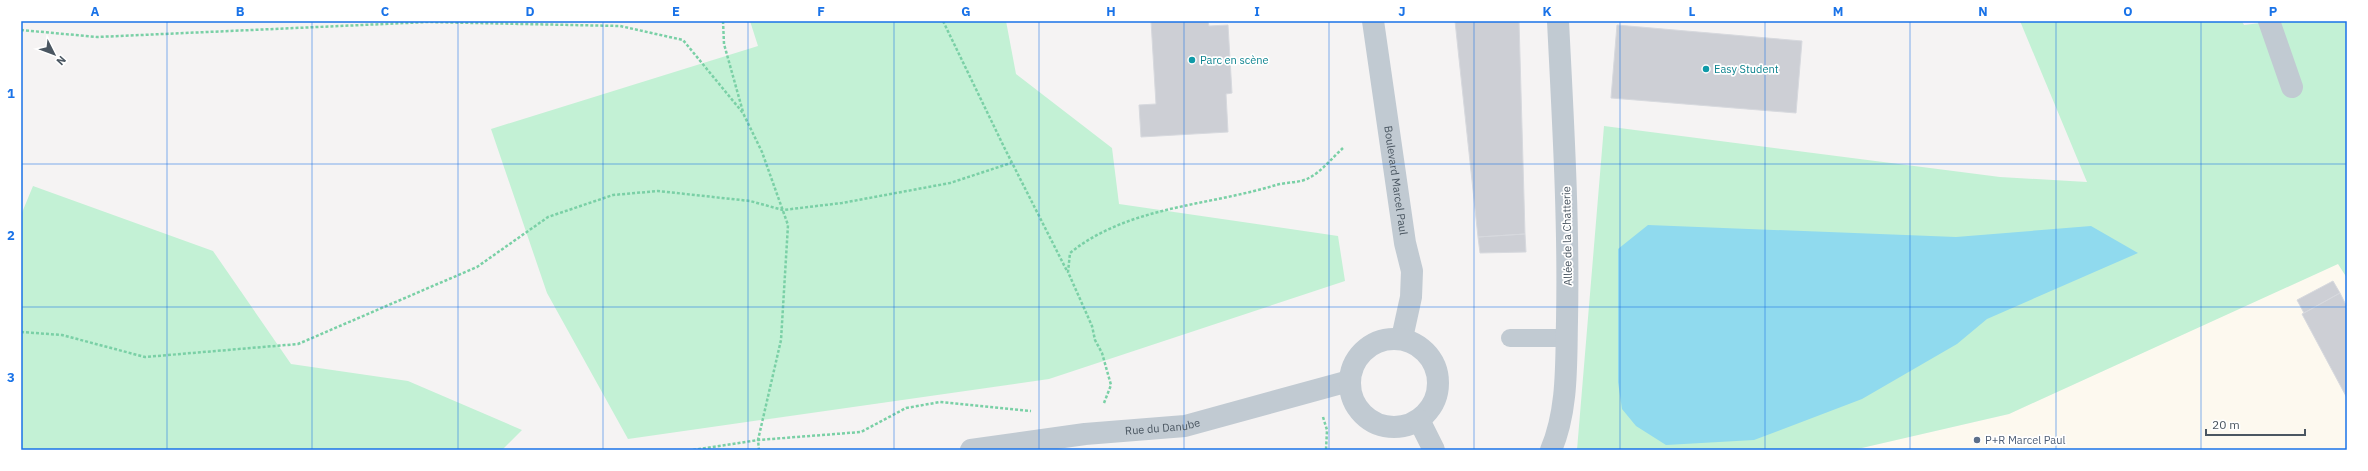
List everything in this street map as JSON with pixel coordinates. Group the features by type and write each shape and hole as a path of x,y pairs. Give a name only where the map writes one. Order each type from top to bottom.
{"street":[{"name":"Boulevard Marcel Paul","path":"1373,21 1405,242 1412,271 1410,297 1402,338"},
{"name":"Allée de la Chatterie","path":"1552,450 1557,436 1566,384 1568,250 1558,21"},
{"path":"2269,21 2292,87"},
{"path":"1402,338 1419,345 1432,357 1438,373 1439,391 1432,408 1419,420 1401,427 1381,426 1364,416 1353,400 1349,381 1354,362 1366,347 1383,339 1402,338"},
{"name":"Rue du Danube","path":"971,450 1085,434 1185,426 1349,381"},
{"path":"1419,420 1434,450"}],"lane":[{"path":"1510,338 1566,338"}],"path":[{"path":"723,21 724,44 743,113 762,152 788,225 781,340 758,440 759,450"},
{"path":"943,21 1011,162 1068,272 1092,326 1095,340 1102,353 1112,385 1102,408"},
{"path":"21,30 98,37 428,22 620,26 683,40 743,113"},
{"path":"1068,272 1070,253 1099,234 1154,212 1246,194 1283,183 1309,178 1343,148"},
{"path":"21,332 62,336 145,357 298,344 477,267 548,217 613,195 658,191 750,201 783,210 842,203 950,183 1011,162"}],"shaded area":[{"path":"2339,263 2347,278 2347,450 1853,450 2009,414"}],"green space":[{"path":"750,21 1006,21 1016,74 1112,148 1119,204 1338,236 1345,281 1049,379 628,439 547,293 491,129 758,46"},
{"path":"2020,21 2242,21 2244,25 2276,21 2347,21 2347,278 2338,264 2009,414 1853,450 1577,450 1604,126 2000,177 2087,182"},
{"path":"33,186 213,251 291,364 408,381 522,430 502,450 21,450 21,215"}],"water":[{"path":"1648,225 1956,237 2091,226 2138,253 1987,319 1957,344 1862,399 1754,440 1666,445 1636,426 1622,409 1618,382 1618,249"}],"building":[{"name":"Parc en scène","path":"1151,21 1208,21 1209,26 1228,25 1232,93 1226,94 1228,132 1141,137 1139,105 1156,104"},
{"path":"1455,21 1519,21 1525,234 1478,237"},
{"name":"Easy Student","path":"1617,25 1802,41 1796,113 1611,98"},
{"path":"1525,234 1526,252 1480,253 1478,237"},
{"path":"2333,281 2340,293 2304,313 2297,300"},
{"path":"2340,293 2347,307 2347,398 2302,314"}],"place":[{"name":"Parc en scène","path":"1192,60"},
{"name":"Easy Student","path":"1706,69"},
{"name":"P+R Marcel Paul","path":"1977,440"}]}
